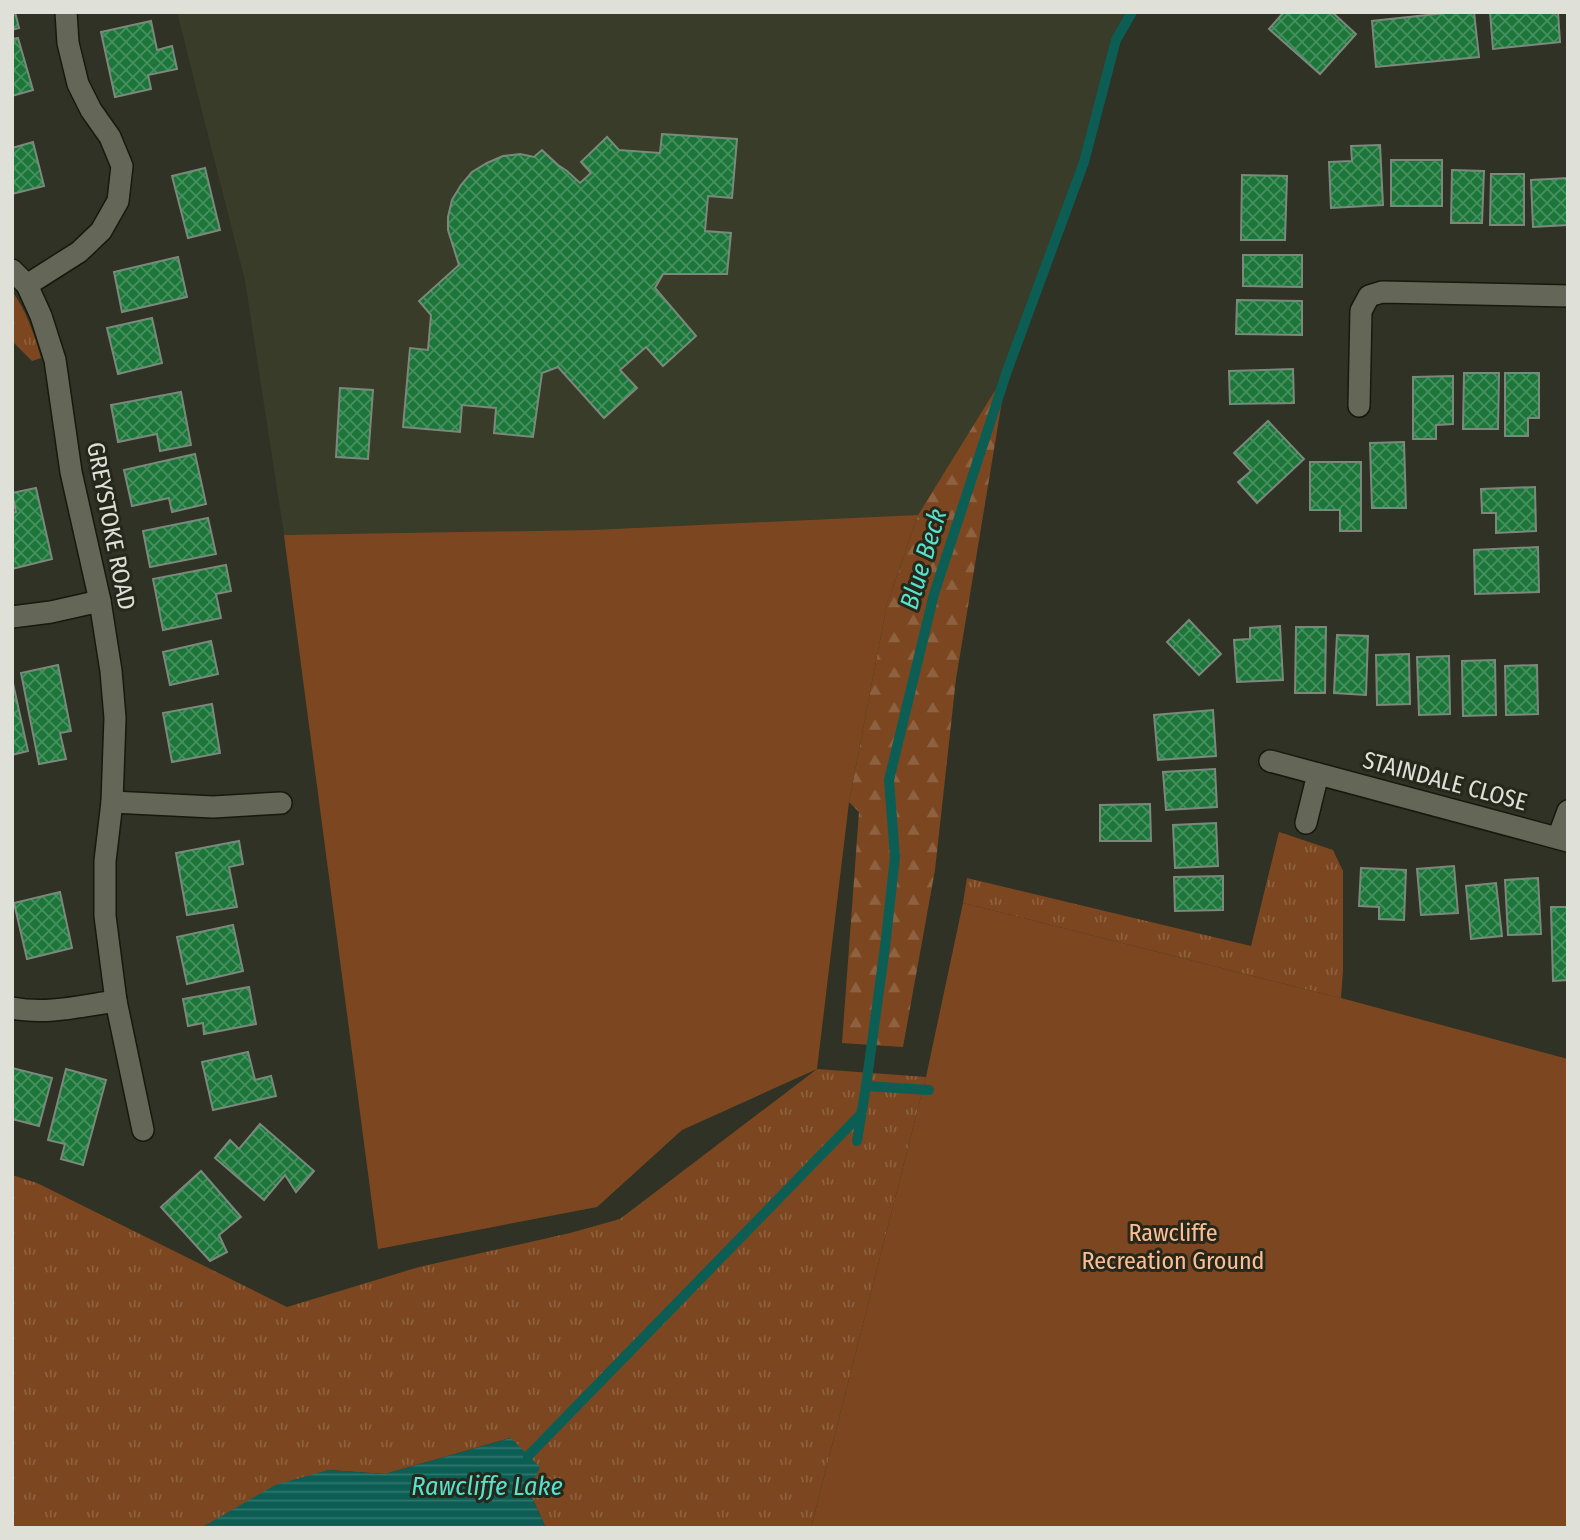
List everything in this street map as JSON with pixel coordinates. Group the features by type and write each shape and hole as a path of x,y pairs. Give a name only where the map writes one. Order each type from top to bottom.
{"street":[{"path":"19,278 79,252 101,231 118,201 122,166 110,137 91,110 78,83 68,43 66,12"},
{"name":"GREYSTOKE ROAD","path":"19,278 41,316 55,360 71,472 100,601 111,671 115,718 112,802 105,862 105,916 116,1001 143,1130"},
{"path":"1359,406 1361,311 1369,296 1382,292 1568,296"},
{"path":"12,617 100,601"},
{"name":"STAINDALE CLOSE","path":"1270,761 1563,839 1568,811"},
{"path":"1306,823 1318,774"},
{"path":"112,802 213,807 281,803"},
{"path":"12,1008 28,1012 48,1011 116,1001"}],"shaded area":[{"path":"177,12 1132,12 1116,40 1084,162 1007,371 918,515 887,604 849,802 817,1069 682,1130 597,1207 378,1249 284,535 245,281"}],"green space":[{"path":"12,291 26,315 41,358 32,361 12,341"},
{"path":"1007,371 956,679 935,870 903,1047 842,1043 859,812 849,802 887,604 918,515"},
{"path":"918,515 887,604 849,802 817,1069 682,1130 597,1207 378,1249 284,535 593,530"},
{"path":"1279,832 1333,850 1343,871 1341,998 963,903 967,878 1251,946"},
{"name":"Rawcliffe Recreation Ground","path":"963,903 1341,998 1568,1059 1568,1528 811,1528 926,1077"},
{"path":"817,1069 926,1077 811,1528 546,1528 510,1438 385,1474 328,1470 233,1510 201,1528 19,1528 12,1525 12,1175 37,1183 287,1307 419,1267 620,1219"}],"water":[{"name":"Rawcliffe Lake","path":"511,1438 540,1467 529,1491 546,1528 201,1528 275,1485 328,1470 385,1474"}],"building":[{"path":"12,12 15,12 19,28 12,30"},
{"path":"1284,12 1332,12 1356,34 1320,74 1269,29"},
{"path":"1474,12 1479,57 1376,67 1372,21"},
{"path":"1490,12 1558,12 1560,42 1493,49"},
{"path":"151,21 157,50 172,46 177,69 148,75 151,89 115,97 101,32"},
{"path":"18,38 33,90 12,96 12,39"},
{"path":"662,134 737,139 732,198 708,196 705,231 731,233 727,274 663,274 655,288 696,336 663,366 646,347 620,370 637,388 604,418 558,367 542,373 533,437 494,433 496,408 462,405 460,432 403,427 410,348 428,350 431,315 419,301 459,265 448,230 448,217 452,200 472,172 503,156 520,154 534,157 542,150 580,183 591,173 581,162 607,137 619,150 660,153"},
{"path":"33,142 44,186 12,194 12,148"},
{"path":"1380,145 1383,205 1331,208 1329,162 1352,161 1351,146"},
{"path":"1391,160 1442,160 1442,206 1391,206"},
{"path":"205,168 220,230 188,238 172,176"},
{"path":"1452,170 1484,171 1482,223 1451,223"},
{"path":"1491,174 1524,174 1524,225 1490,225"},
{"path":"1242,175 1287,176 1285,240 1241,240"},
{"path":"1568,178 1568,225 1533,227 1531,180"},
{"path":"1243,255 1302,255 1302,287 1243,286"},
{"path":"178,257 187,297 122,312 114,272"},
{"path":"1237,300 1302,301 1302,335 1236,334"},
{"path":"152,318 162,363 118,374 107,328"},
{"path":"1293,369 1294,403 1230,404 1229,371"},
{"path":"1464,373 1499,373 1498,429 1463,429"},
{"path":"1505,373 1539,373 1539,418 1528,418 1528,436 1505,436"},
{"path":"1453,376 1453,424 1436,425 1436,439 1413,439 1413,377"},
{"path":"340,388 373,390 368,459 336,457"},
{"path":"181,392 191,445 160,451 157,434 118,442 111,405"},
{"path":"1268,421 1304,459 1257,503 1238,482 1251,471 1234,453"},
{"path":"1404,442 1406,508 1372,508 1370,443"},
{"path":"195,454 206,504 172,512 169,498 132,506 124,470"},
{"path":"1310,462 1361,462 1361,531 1340,531 1340,510 1310,510"},
{"path":"1535,487 1536,531 1496,533 1496,513 1482,513 1481,489"},
{"path":"36,488 52,559 12,569 12,513 16,512 12,493"},
{"path":"208,518 216,554 150,567 143,531"},
{"path":"1538,547 1539,592 1475,594 1474,550"},
{"path":"226,565 231,591 216,594 221,618 163,630 153,579"},
{"path":"1189,620 1221,654 1199,675 1167,642"},
{"path":"1280,626 1283,680 1237,682 1234,640 1250,639 1250,628"},
{"path":"1296,627 1326,627 1325,693 1295,693"},
{"path":"1337,635 1368,636 1366,695 1334,693"},
{"path":"211,641 218,674 170,685 163,652"},
{"path":"1409,654 1410,704 1377,705 1376,655"},
{"path":"1449,656 1450,714 1419,715 1417,657"},
{"path":"1495,660 1496,715 1463,716 1462,661"},
{"path":"58,665 71,731 60,733 66,759 39,764 21,673"},
{"path":"1537,665 1538,714 1506,715 1505,666"},
{"path":"12,679 28,751 12,755"},
{"path":"212,704 220,753 172,762 163,713"},
{"path":"1213,710 1216,756 1158,760 1154,715"},
{"path":"1215,769 1217,807 1166,810 1163,772"},
{"path":"1150,804 1151,841 1100,841 1100,805"},
{"path":"1216,823 1218,866 1175,868 1173,825"},
{"path":"239,841 243,864 229,867 237,907 187,915 176,853"},
{"path":"1454,866 1458,913 1421,915 1417,869"},
{"path":"1361,868 1406,870 1404,920 1379,919 1379,907 1359,906"},
{"path":"1223,876 1223,910 1175,911 1174,877"},
{"path":"1538,878 1541,934 1508,935 1505,880"},
{"path":"1496,883 1502,936 1471,939 1466,886"},
{"path":"60,892 72,948 27,959 14,903"},
{"path":"1551,907 1568,907 1568,980 1553,981"},
{"path":"233,925 243,971 187,984 177,937"},
{"path":"249,987 256,1024 204,1034 203,1023 188,1026 183,999"},
{"path":"248,1052 255,1080 271,1076 276,1096 213,1110 202,1062"},
{"path":"12,1068 52,1078 39,1126 12,1119"},
{"path":"66,1069 106,1080 83,1165 61,1159 65,1144 48,1140"},
{"path":"260,1124 314,1171 296,1192 285,1175 264,1200 215,1158 230,1140 239,1149"},
{"path":"201,1171 241,1217 219,1235 227,1252 210,1261 161,1207"}],"waterway":[{"name":"Blue Beck","path":"857,1141 895,857 889,780 934,594 1007,371 1084,162 1116,40 1132,12"},
{"path":"866,1086 929,1090"},
{"path":"528,1456 861,1114"}]}
